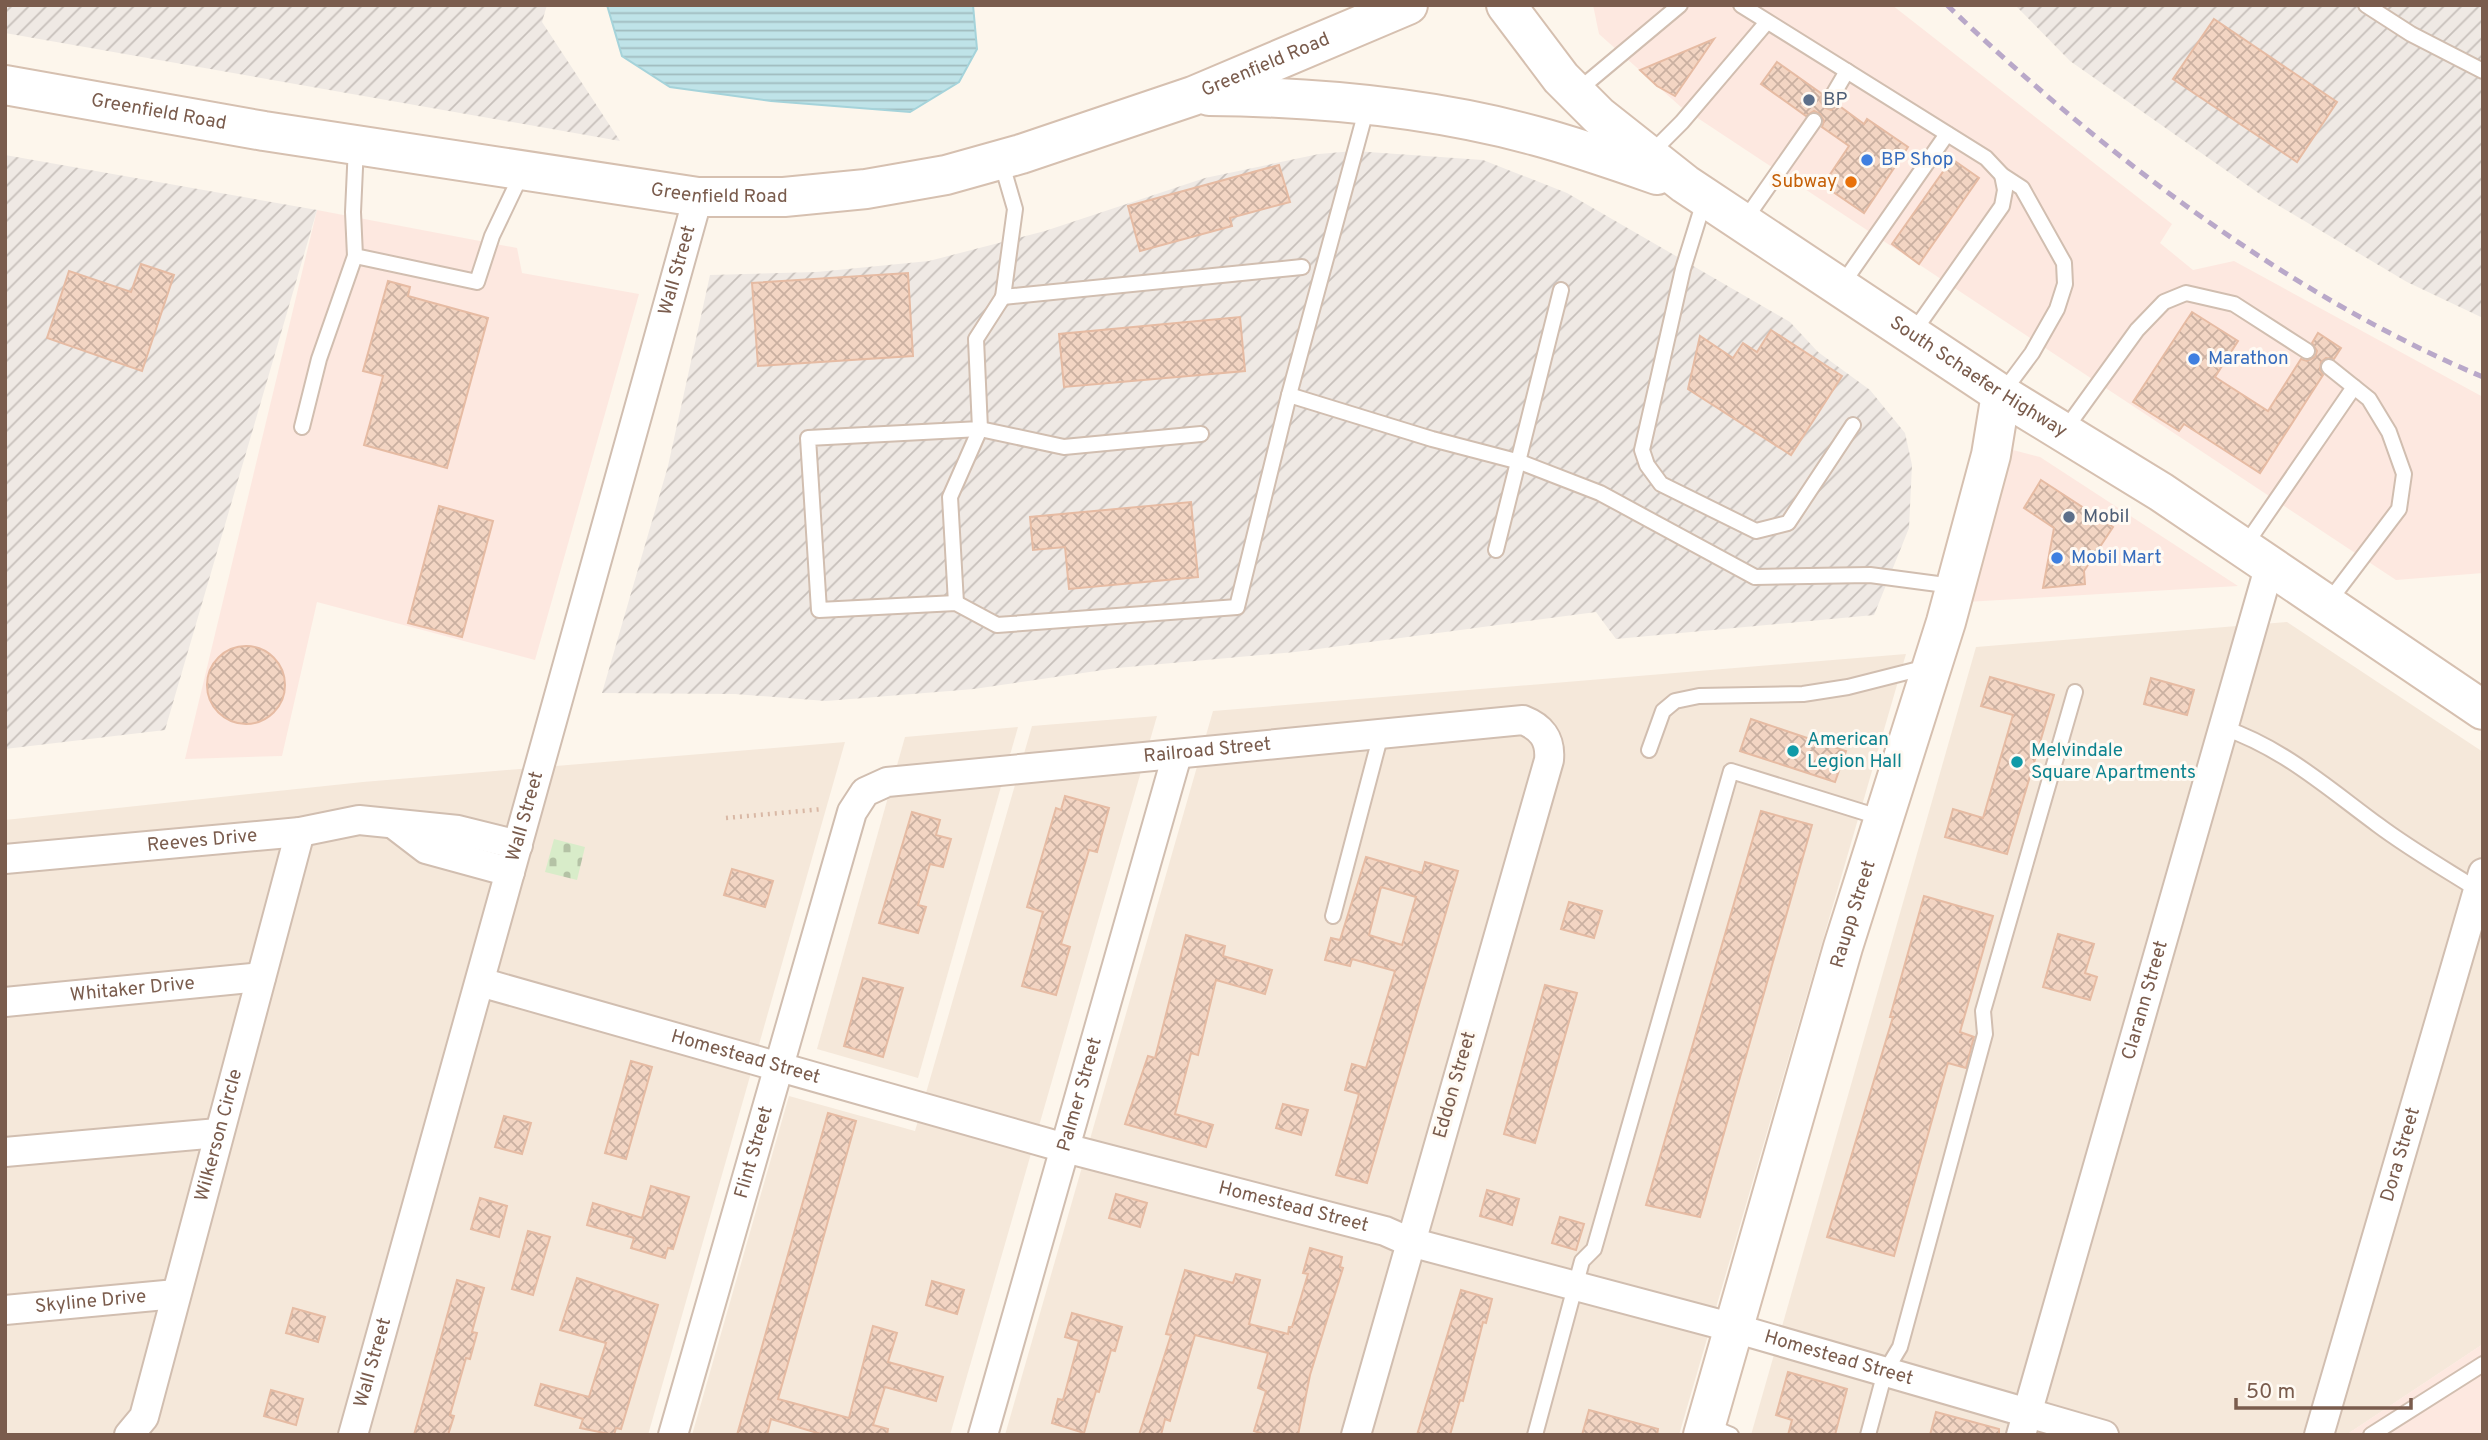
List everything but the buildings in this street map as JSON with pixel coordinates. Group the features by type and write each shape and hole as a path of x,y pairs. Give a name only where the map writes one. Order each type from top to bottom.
{"main road":[{"name":"Greenfield Road","path":"5,85 356,145 698,197 784,197 866,189 946,175 1001,160 1193,96 1408,5"},
{"name":"South Schaefer Highway","path":"1506,5 1576,92 1648,156 1695,191 2001,394 2424,667 2483,710"},
{"path":"1193,96 1282,97 1456,118 1535,135 1695,191"},
{"name":"Raupp Street","path":"1713,1431 1734,1328 1955,586 1991,454 2001,394"}],"street":[{"name":"Wall Street","path":"353,1435 698,197"},
{"name":"Clarann Street","path":"2024,1424 2224,728 2256,558"},
{"name":"Railroad Street","path":"865,792 887,782 1523,720 1534,724 1545,736"},
{"name":"Eddon Street","path":"1356,1435 1549,760 1545,736"},
{"name":"Palmer Street","path":"983,1435 1177,755"},
{"name":"Flint Street","path":"673,1435 852,812 865,792"},
{"name":"Reeves Drive","path":"5,859 300,832 359,820 396,826 458,830 518,845"},
{"name":"Reeves Drive","path":"396,826 426,849 510,872"},
{"name":"Wilkerson Circle","path":"129,1435 144,1417 300,832"},
{"name":"Dora Street","path":"2319,1435 2480,882"},
{"name":"Whitaker Drive","path":"5,1002 261,978"},
{"name":"Homestead Street","path":"480,982 1065,1148 1385,1231 1410,1242 1885,1371 2024,1424 2104,1435"},
{"path":"5,1153 218,1133"},
{"name":"Skyline Drive","path":"5,1310 176,1294"}],"lane":[{"path":"1576,92 1680,5"},
{"path":"1741,5 1986,159 2002,175 2022,188 2064,263 2065,284 2057,309 2032,353 2001,394"},
{"path":"2366,5 2410,34 2483,71"},
{"path":"1648,156 1682,122 1767,22"},
{"path":"1829,100 1847,71"},
{"path":"1201,433 1064,447 980,429 808,438 819,610 956,603 997,625 1237,607 1289,395 1367,106"},
{"path":"1743,222 1814,121"},
{"path":"1840,287 1947,134"},
{"path":"302,427 319,359 355,256 353,212 356,145"},
{"path":"956,603 950,497 980,429 976,339 1003,297 1015,209 1001,160"},
{"path":"355,256 477,282 492,236 523,171"},
{"path":"1911,335 2002,206 2005,190 2002,175"},
{"path":"1695,191 1678,292 1642,450 1647,465 1661,484 1756,531 1788,523 1853,425"},
{"path":"1003,297 1302,267"},
{"path":"1496,550 1561,290"},
{"path":"2063,432 2137,330 2164,302 2186,293 2234,304 2307,351"},
{"path":"2326,605 2399,509 2404,474 2389,432 2370,399 2329,367"},
{"path":"2256,558 2354,387"},
{"path":"1289,395 1432,439 1520,462 1600,492 1755,577 1870,575 1955,586"},
{"path":"1649,750 1663,711 1675,701 1699,696 1803,694 1848,687 1932,666"},
{"path":"1868,1435 1885,1371 1900,1347 1985,1034 1983,1011 2075,692"},
{"path":"2224,728 2257,739 2326,784 2380,827 2480,882"},
{"path":"1333,916 1381,734"},
{"path":"1535,1435 1582,1261 1594,1249 1731,771 1884,818"},
{"path":"2371,1435 2483,1364"}],"path":[{"path":"726,818 823,809"}],"shaded area":[{"path":"5,5 547,5 542,22 620,141 5,33"},
{"path":"1593,5 1892,5 2172,224 2160,243 2193,270 2234,261 2483,397 2483,573 2396,580 1681,107 1599,34"},
{"path":"2015,5 2483,5 2483,318 2407,282 2264,197 2070,61"},
{"path":"1354,151 1483,160 1567,193 1790,322 1818,352 1870,390 1905,433 1912,465 1909,528 1874,615 1616,639 1596,612 1295,652 1117,668 974,689 826,701 735,694 602,693 668,466 710,275 817,272 929,261 1045,231 1205,178 1319,154"},
{"path":"5,155 317,210 165,730 5,749"},
{"path":"317,210 517,248 522,273 639,294 535,660 317,602 282,756 185,759"},
{"path":"2013,450 2040,457 2238,586 1966,602"},
{"path":"2287,622 2483,752 2483,1344 2346,1435 1751,1435 1976,647"},
{"path":"1906,654 1679,1435 1005,1435 1213,711"},
{"path":"1157,716 950,1435 692,1435 789,1096 915,1131 1032,726"},
{"path":"1018,727 918,1078 817,1049 905,737"},
{"path":"845,742 648,1435 5,1435 5,820 363,782"},
{"path":"2483,1344 2483,1435 2346,1435"}],"green space":[{"path":"554,839 585,847 577,880 545,872"}],"water":[{"path":"607,5 973,5 977,49 959,82 910,112 771,101 670,87 622,56"}],"railway":[{"path":"1947,5 2067,113 2199,215 2338,305 2483,377"}],"place":[{"name":"BP","path":"1809,100"},
{"name":"BP Shop","path":"1867,160"},
{"name":"Subway","path":"1851,182"},
{"name":"Marathon","path":"2194,359"},
{"name":"Mobil","path":"2069,517"},
{"name":"Mobil Mart","path":"2057,558"},
{"name":"American Legion Hall","path":"1793,751"},
{"name":"Melvindale Square Apartments","path":"2017,762"}]}
